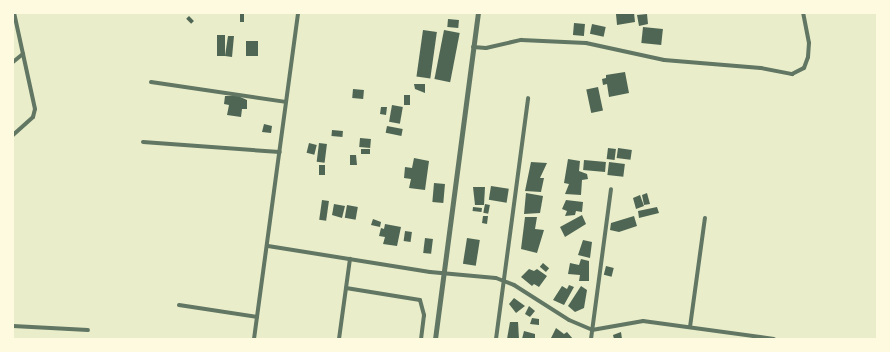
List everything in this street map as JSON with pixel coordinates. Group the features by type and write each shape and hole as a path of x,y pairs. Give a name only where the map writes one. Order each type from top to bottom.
{"street":[{"path":"254,339 268,246 298,13"},
{"path":"435,339 478,13"},
{"path":"473,47 486,48 521,40 586,43 658,60 761,68 792,74 804,68 808,57 809,43 803,13"},
{"path":"13,135 33,117 35,109 14,16"},
{"path":"13,62 23,54"},
{"path":"151,82 286,102"},
{"path":"496,339 505,281 528,98"},
{"path":"143,142 280,152"},
{"path":"591,339 611,189"},
{"path":"690,327 705,218"},
{"path":"268,246 444,273 496,278 505,281 569,320 592,330 643,321 774,339"},
{"path":"339,339 350,259"},
{"path":"346,288 420,300 424,315 421,339"},
{"path":"178,305 257,317"},
{"path":"13,326 88,330"}],"building":[{"path":"240,13 244,13 244,22 240,22"},
{"path":"634,13 635,22 617,25 616,14"},
{"path":"647,14 648,24 639,26 637,15"},
{"path":"189,16 194,21 191,24 186,19"},
{"path":"448,19 459,20 458,28 447,27"},
{"path":"574,23 585,24 584,36 573,35"},
{"path":"592,24 606,27 604,37 590,34"},
{"path":"643,27 663,29 661,45 641,43"},
{"path":"423,30 437,32 430,78 416,77"},
{"path":"444,30 460,33 450,82 434,79"},
{"path":"217,35 225,35 225,56 217,56"},
{"path":"228,36 234,36 232,57 225,56"},
{"path":"246,41 258,41 258,56 246,56"},
{"path":"625,72 629,93 609,97 607,84 603,85 602,79 606,78 606,75"},
{"path":"414,84 425,84 425,93 415,89"},
{"path":"598,87 603,110 591,113 586,89"},
{"path":"353,89 364,90 363,99 352,98"},
{"path":"404,95 410,95 410,105 404,105"},
{"path":"225,96 238,96 247,100 247,109 242,109 241,117 227,115 229,105 224,104"},
{"path":"392,105 403,107 400,124 389,122"},
{"path":"381,107 387,107 386,115 380,114"},
{"path":"264,124 272,126 271,133 262,132"},
{"path":"387,126 403,129 401,136 386,133"},
{"path":"332,130 343,131 342,137 331,136"},
{"path":"360,138 371,139 370,148 359,147"},
{"path":"309,143 317,145 314,155 307,153"},
{"path":"319,143 327,144 325,163 317,162"},
{"path":"608,148 616,149 615,160 607,159"},
{"path":"618,148 632,150 630,160 617,158"},
{"path":"361,149 370,149 370,154 361,154"},
{"path":"350,155 356,155 357,165 350,165"},
{"path":"414,158 429,161 425,190 409,188 411,179 404,178 405,167 412,168"},
{"path":"568,159 580,161 579,171 587,174 588,179 582,180 581,195 565,194 569,184 564,183"},
{"path":"584,160 606,162 605,172 583,170"},
{"path":"531,162 547,163 540,178 544,178 541,192 525,191"},
{"path":"609,162 625,164 623,177 607,175"},
{"path":"319,165 325,165 325,175 319,175"},
{"path":"434,183 445,184 443,203 432,202"},
{"path":"491,186 509,189 507,203 489,200"},
{"path":"473,187 485,187 484,205 475,205"},
{"path":"526,193 543,196 540,213 524,214"},
{"path":"647,193 650,204 644,205 642,195"},
{"path":"640,195 644,206 636,209 633,198"},
{"path":"322,200 329,201 326,221 319,220"},
{"path":"566,200 583,202 582,212 576,211 575,215 565,216 567,211 562,209"},
{"path":"334,204 345,206 342,218 332,215"},
{"path":"485,204 490,205 488,214 483,213"},
{"path":"347,205 358,207 356,220 345,218"},
{"path":"473,207 482,208 482,212 473,211"},
{"path":"657,207 659,213 639,218 638,211"},
{"path":"582,215 586,224 565,237 560,227"},
{"path":"483,216 488,216 487,224 482,223"},
{"path":"634,216 637,226 619,232 610,230 611,223"},
{"path":"525,217 537,217 535,229 544,230 537,253 521,249"},
{"path":"373,219 381,222 380,227 371,225"},
{"path":"385,224 401,227 397,246 383,244 385,237 379,236 381,228 384,229"},
{"path":"405,231 412,232 411,242 404,241"},
{"path":"425,238 433,239 431,254 423,253"},
{"path":"467,238 480,240 476,266 463,264"},
{"path":"583,240 592,242 590,258 578,255"},
{"path":"581,259 589,261 589,281 579,281 580,275 568,274 570,263 579,265"},
{"path":"543,263 549,268 546,272 540,267"},
{"path":"606,266 614,268 612,277 604,275"},
{"path":"529,269 534,271 537,269 547,276 539,287 534,284 532,286 521,277"},
{"path":"569,285 574,287 564,305 553,300 562,286 567,289"},
{"path":"581,286 587,290 584,308 575,312 568,306"},
{"path":"514,298 525,306 516,313 509,304"},
{"path":"529,306 535,311 530,317 525,314"},
{"path":"532,318 539,319 539,325 530,324"},
{"path":"510,322 518,322 519,339 507,339"},
{"path":"556,328 564,334 567,332 573,339 551,338"},
{"path":"524,331 535,334 535,339 522,339"},
{"path":"621,332 622,339 614,339 613,335"}]}
